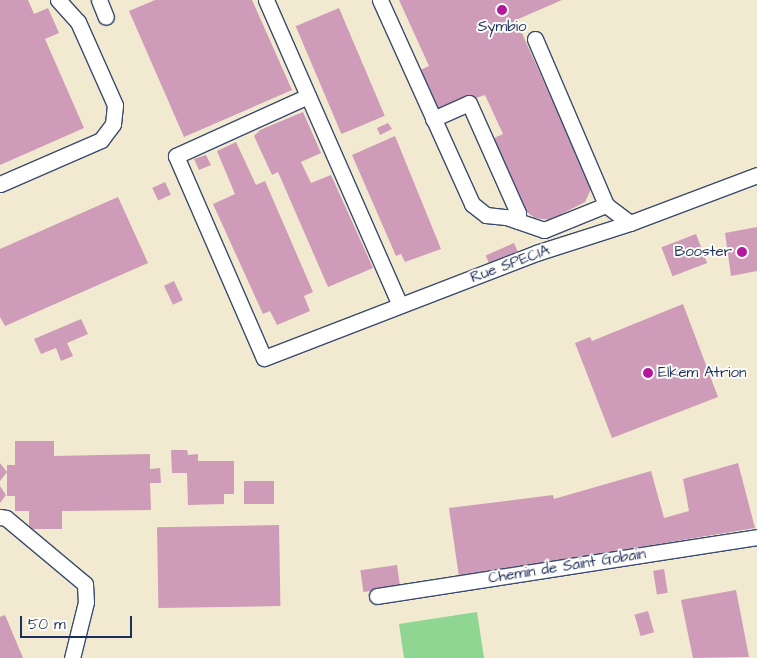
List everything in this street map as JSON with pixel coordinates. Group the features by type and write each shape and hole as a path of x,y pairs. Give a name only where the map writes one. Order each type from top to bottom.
{"street":[{"path":"0,184 101,140 114,124 115,105 82,30 58,0"},
{"path":"99,0 106,17"},
{"path":"266,0 400,305"},
{"path":"380,0 472,204 486,215 518,221 544,230 606,205"},
{"path":"535,39 606,205 630,223"},
{"name":"Rue SPECIA","path":"308,96 176,156 264,358 536,253 630,223 757,175"},
{"path":"433,119 469,103 518,213 518,221"},
{"path":"0,516 6,518 85,584 86,602 72,658"},
{"name":"Chemin de Saint Gobain","path":"377,596 757,537"}],"green space":[{"path":"477,612 484,658 404,658 399,624"}],"building":[{"path":"0,0 28,0 34,14 48,8 59,33 45,39 84,128 0,165"},
{"path":"155,0 252,0 292,90 184,137 129,11"},
{"path":"399,0 562,0 516,20 589,182 591,189 585,202 550,220 535,218 524,210 492,139 503,134 485,95 436,111 418,71 429,66"},
{"path":"339,8 385,116 341,134 296,26"},
{"path":"303,112 321,153 301,162 311,183 331,175 373,268 328,287 278,172 272,175 254,136 260,130"},
{"path":"388,123 392,129 380,135 377,128"},
{"path":"395,136 441,249 405,262 401,254 396,256 352,155"},
{"path":"236,142 256,185 265,181 313,292 304,296 310,311 277,325 270,311 263,314 213,204 235,194 217,151"},
{"path":"206,155 211,165 199,170 194,159"},
{"path":"165,182 171,195 158,201 152,188"},
{"path":"118,197 148,263 5,326 0,317 0,249"},
{"name":"Booster","path":"757,227 757,271 731,276 725,233"},
{"path":"696,234 707,263 673,276 661,247"},
{"path":"514,243 518,252 490,265 486,256"},
{"path":"174,281 183,300 173,305 164,286"},
{"name":"Elkem Atrion","path":"683,304 718,397 612,438 575,343 590,337 592,341"},
{"path":"81,319 88,334 67,343 73,356 61,361 56,348 41,354 34,339"},
{"path":"15,441 54,441 54,456 150,454 150,469 160,468 161,483 150,483 151,510 62,511 62,529 29,529 29,511 15,511 15,496 7,496 7,465 15,465"},
{"path":"171,450 187,450 188,455 198,454 198,461 234,461 234,494 224,494 224,504 188,505 187,473 172,473"},
{"path":"0,463 7,472 0,481"},
{"path":"738,463 755,528 459,577 449,508 553,495 554,499 651,471 664,518 689,511 683,479"},
{"path":"244,481 274,481 274,504 244,504"},
{"path":"0,486 6,495 0,503"},
{"path":"279,525 280,606 158,608 157,527"},
{"path":"397,565 400,587 363,592 360,570"},
{"path":"664,569 668,593 657,594 653,571"},
{"path":"736,590 749,657 693,658 681,600"},
{"path":"648,611 654,632 641,636 635,615"},
{"path":"5,615 23,658 0,658 0,617"}],"place":[{"name":"Symbio","path":"502,10"},
{"name":"Booster","path":"742,252"},
{"name":"Elkem Atrion","path":"648,373"}]}
